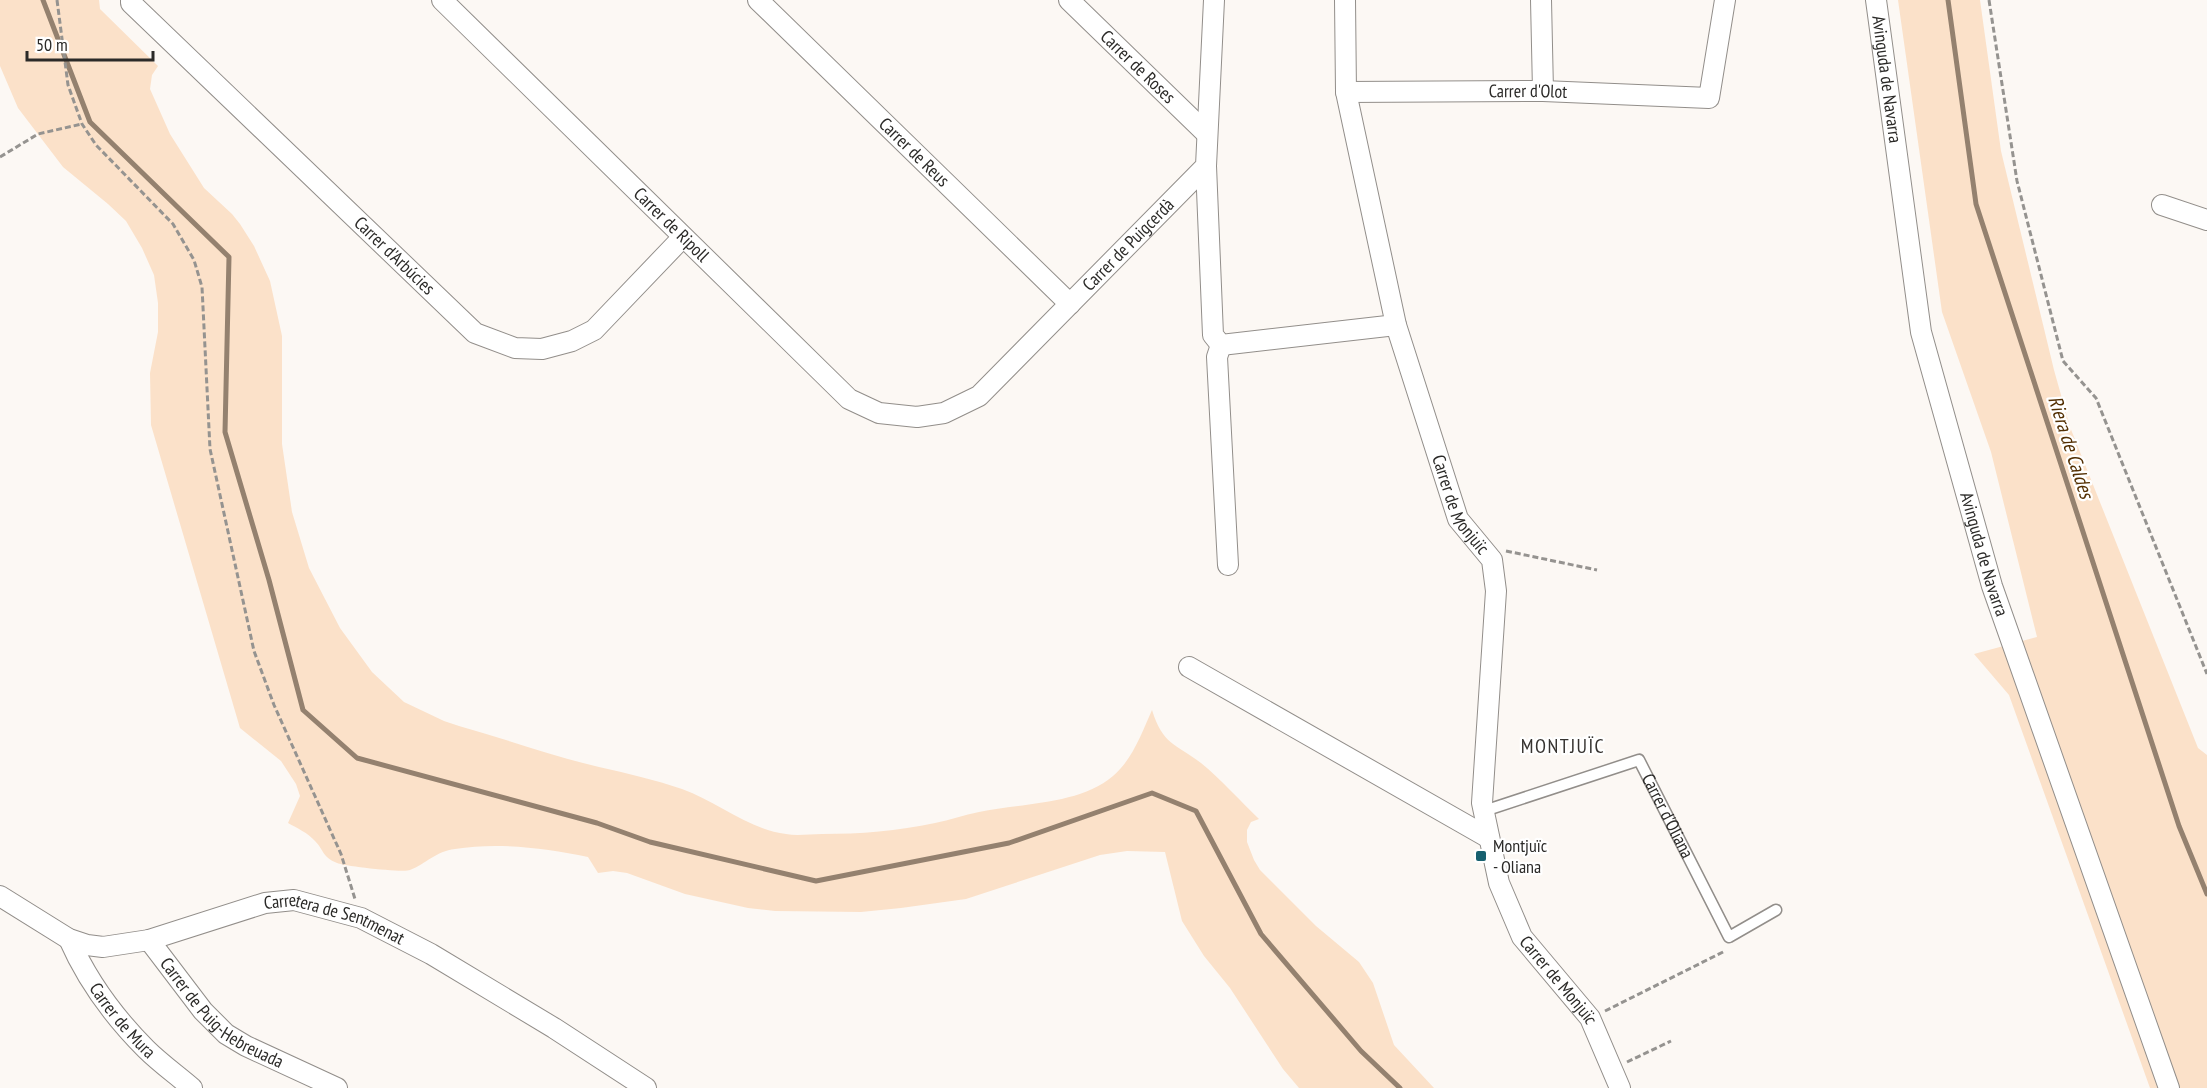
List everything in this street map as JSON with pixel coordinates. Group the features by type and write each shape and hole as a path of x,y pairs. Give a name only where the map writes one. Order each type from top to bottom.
{"street":[{"name":"Carrer d'Arbúcies","path":"130,0 475,333 514,348 542,349 572,341 594,330 683,237"},
{"name":"Carrer de Ripoll","path":"442,0 849,399 879,413 916,417"},
{"name":"Carrer de Reus","path":"758,0 1070,304"},
{"name":"Carrer de Roses","path":"1069,0 1207,134"},
{"path":"1214,0 1206,166 1213,334 1221,345"},
{"name":"Carrer de Monjuïc","path":"1344,0 1346,92 1396,325 1458,519 1492,560 1496,591 1482,803 1499,883 1522,937 1590,1018 1620,1088"},
{"path":"1541,0 1543,91"},
{"name":"Carrer d'Olot","path":"1346,92 1543,91 1709,98 1725,0"},
{"name":"Avinguda de Navarra","path":"1876,0 1921,332 1992,586 2169,1088"},
{"name":"Carrer de Puigcerdà","path":"916,417 944,413 979,396 1206,166"},
{"path":"2162,205 2207,220"},
{"path":"1221,345 1396,325"},
{"path":"1221,345 1217,357 1228,566"},
{"path":"1189,668 1489,838"},
{"name":"Carretera de Sentmenat","path":"0,896 69,939 103,947 149,940 265,903 294,900 361,918 431,954 554,1028 622,1082 646,1088"},
{"name":"Carrer de Mura","path":"69,939 82,967 103,1000 147,1050 192,1088"},
{"name":"Carrer de Puig-Hebreuada","path":"149,940 203,1011 226,1034 246,1046 337,1088"}],"lane":[{"name":"Carrer d'Oliana","path":"1484,811 1639,760 1729,937"},
{"path":"1729,937 1776,910"}],"path":[{"path":"57,0 68,85 82,124 96,145 173,224 194,260 202,286 210,449 254,651 274,705 341,854 361,918"},
{"path":"1989,0 2017,181 2063,361 2096,398 2207,674"},
{"path":"0,157 38,134 82,124"},
{"path":"1492,560 1506,551 1597,570"},
{"path":"1590,1018 1730,948 1729,937"},
{"path":"1612,1069 1671,1041"}],"shaded area":[{"path":"0,0 99,0 100,9 158,66 152,75 150,89 170,134 204,188 240,224 254,246 270,281 282,336 282,444 292,512 309,568 340,628 372,672 404,702 459,726 564,758 682,789 759,827 795,835 865,833 907,828 995,809 1049,802 1084,793 1113,776 1126,762 1152,710 1165,737 1224,783 1259,819 1251,822 1247,830 1247,842 1260,870 1316,926 1359,962 1373,983 1394,1045 1434,1088 1299,1088 1283,1069 1230,988 1204,956 1182,921 1165,852 1127,851 1100,855 966,899 861,912 775,911 748,908 685,894 627,873 613,871 598,873 588,857 538,849 488,846 448,850 405,871 350,866 328,858 312,838 288,823 300,796 296,784 281,761 240,728 151,425 150,373 158,332 158,303 154,275 126,221 63,167 18,108 0,66"},
{"path":"1898,0 1980,0 2001,151 2070,427 2198,748 2207,755 2207,1088 2150,1088 2009,695 1974,654 2037,637 1991,452 1942,312"}],"waterway":[{"path":"43,0 90,122 229,257 225,432 269,580 303,710 357,758 597,823 650,842 816,881 1009,843 1152,793 1196,811 1261,934 1361,1051 1400,1088"},
{"name":"Riera de Caldes","path":"1948,0 1976,204 2179,826 2207,894"}],"place":[{"name":"Montjuïc - Oliana","path":"1481,856"}],"district":[{"name":"MONTJUÏC","path":"1563,746"}]}
